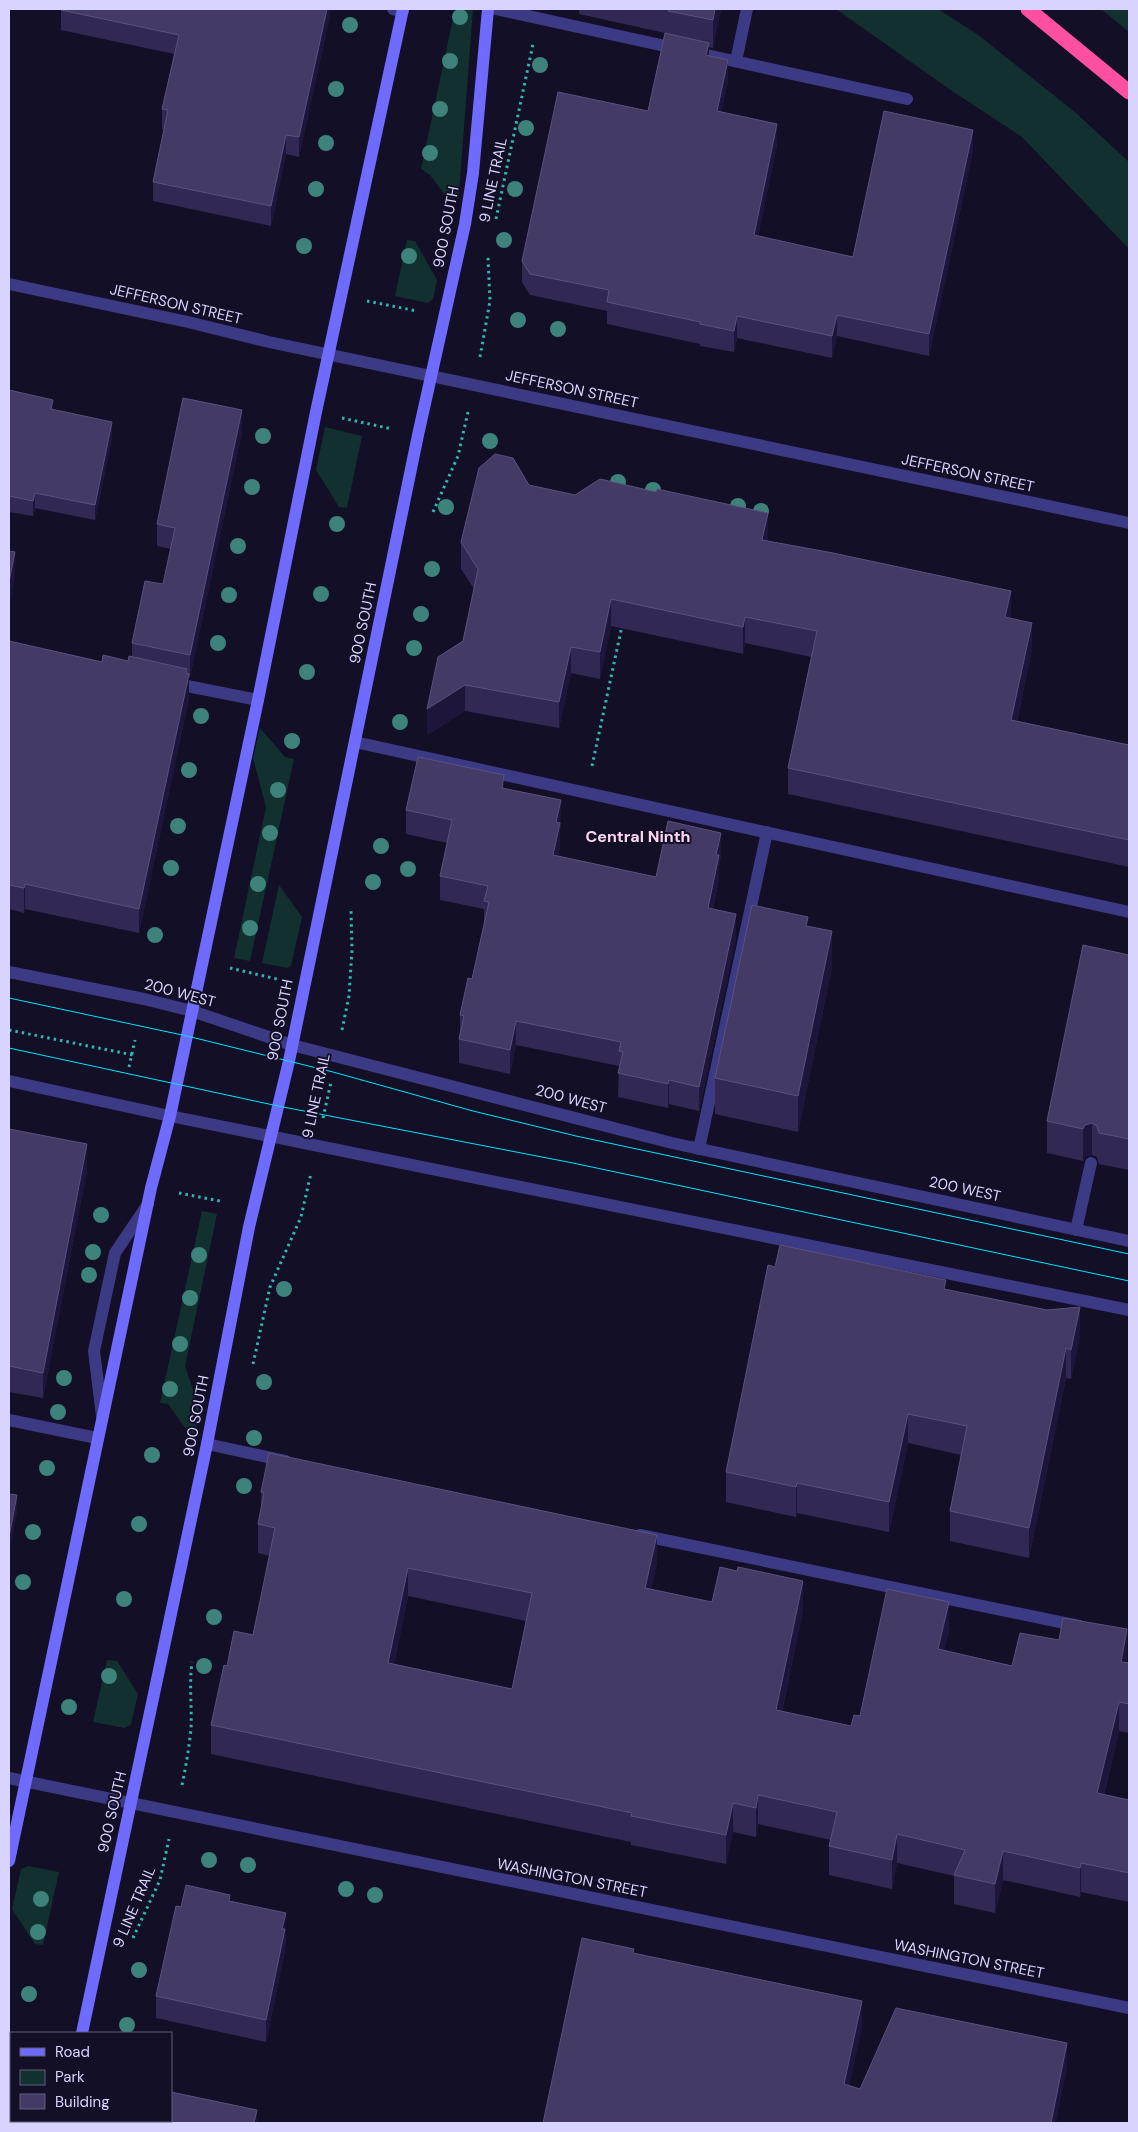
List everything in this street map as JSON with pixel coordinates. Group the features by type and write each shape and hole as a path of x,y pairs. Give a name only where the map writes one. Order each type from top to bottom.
{"highway":[{"path":"1028,9 1129,92"}],"street":[{"path":"9,1861 97,1438 148,1204 170,1116 258,700 399,9"},
{"name":"900 SOUTH","path":"82,2032 207,1444 249,1227 292,1045 354,742 465,224 473,173 488,9"},
{"path":"496,9 907,99"},
{"path":"736,61 747,9"},
{"name":"JEFFERSON STREET","path":"9,284 328,354 1129,523"},
{"path":"163,681 258,700"},
{"path":"354,742 1129,912"},
{"path":"699,1149 767,832"},
{"name":"200 WEST","path":"9,972 192,1011 292,1045 699,1149 1129,1241"},
{"path":"9,1081 170,1116 1129,1310"},
{"path":"1076,1230 1091,1163"},
{"path":"102,1416 94,1351 113,1262 115,1253 148,1204"},
{"path":"9,1420 97,1438"},
{"path":"207,1444 303,1465"},
{"path":"624,1531 1090,1628"},
{"name":"WASHINGTON STREET","path":"9,1778 1129,2008"}],"path":[{"name":"9 LINE TRAIL","path":"496,221 538,18"},
{"path":"480,356 490,301 488,271 490,249"},
{"path":"363,300 422,312"},
{"path":"338,417 396,430"},
{"path":"587,793 623,617"},
{"path":"230,968 280,980"},
{"path":"9,1030 133,1055"},
{"path":"130,1067 135,1040"},
{"name":"9 LINE TRAIL","path":"318,1146 337,1055"},
{"path":"173,1192 220,1200"},
{"name":"9 LINE TRAIL","path":"130,1944 160,1880 167,1848"}],"green space":[{"path":"455,9 473,9 459,193 454,200 448,199 430,175 421,169"},
{"path":"836,9 938,9 977,34 1076,113 1129,162 1129,249 1022,137 952,91"},
{"path":"1101,9 1129,9 1129,32"},
{"path":"407,240 415,241 437,280 433,299 428,303 395,296"},
{"path":"325,427 362,436 347,508 339,507 316,470"},
{"path":"260,728 285,757 294,759 250,961 234,958 266,807 253,758"},
{"path":"279,885 302,917 291,966 287,968 262,963"},
{"path":"202,1211 217,1214 185,1366 200,1411 194,1440 168,1404 160,1403"},
{"path":"107,1660 117,1661 138,1694 131,1724 125,1728 93,1722"},
{"path":"28,1866 59,1872 43,1945 35,1944 12,1909 21,1869"}],"building":[{"path":"62,9 327,9 299,137 286,135 271,206 153,182 168,110 162,109 179,35"},
{"path":"669,9 715,9 713,20 668,11"},
{"path":"665,33 709,43 706,55 728,60 717,111 777,124 754,235 853,257 884,111 973,130 929,334 837,315 832,336 737,316 734,331 607,302 609,290 530,274 522,261 558,92 648,111"},
{"path":"9,390 53,400 51,409 112,422 95,505 35,493 33,501 9,496"},
{"path":"183,398 242,410 190,655 132,643 145,581 163,584 175,528 157,524"},
{"path":"495,454 513,458 529,485 575,495 600,479 656,492 657,489 768,513 762,540 833,553 1011,591 1005,617 1032,623 1011,720 1129,745 1129,840 788,768 817,631 745,617 743,627 611,599 600,652 571,647 559,702 465,685 427,709 438,657 463,641 478,569 461,542 479,468"},
{"path":"9,551 15,552 9,582"},
{"path":"9,641 102,662 103,655 128,661 129,656 187,669 186,673 189,674 139,909 25,884 24,888 9,885"},
{"path":"418,757 504,775 502,788 561,800 556,822 560,823 553,855 656,877 668,821 721,833 716,855 719,855 708,908 736,914 699,1087 669,1080 668,1084 618,1073 623,1052 619,1051 621,1042 516,1021 510,1050 459,1039 464,1016 460,1015 468,978 472,979 489,902 484,901 488,886 440,876 452,820 406,810"},
{"path":"752,905 808,917 806,926 832,931 798,1096 715,1078"},
{"path":"1083,945 1129,955 1129,1139 1099,1133 1097,1126 1092,1123 1085,1125 1083,1129 1047,1121"},
{"path":"9,1129 87,1144 43,1373 9,1366"},
{"path":"780,1245 946,1280 944,1289 1047,1310 1080,1307 1071,1350 1066,1348 1029,1528 950,1511 967,1426 908,1414 889,1502 797,1483 796,1487 726,1472 768,1265 775,1267"},
{"path":"269,1453 657,1535 645,1588 712,1602 720,1567 737,1571 738,1567 803,1581 776,1710 851,1726 854,1715 860,1716 887,1589 949,1602 938,1649 1012,1666 1020,1633 1059,1640 1063,1618 1127,1629 1121,1662 1129,1663 1129,1704 1119,1702 1097,1793 1129,1800 1129,1873 1081,1863 1080,1868 1003,1851 995,1884 954,1875 965,1850 897,1834 892,1860 829,1846 837,1812 758,1795 756,1808 733,1803 726,1835 631,1816 632,1813 211,1725 224,1665 227,1666 234,1631 253,1635 275,1528 258,1524 264,1493 261,1492","holes":["408,1568 532,1593 512,1689 388,1663"]},
{"path":"9,1494 17,1495 9,1537"},
{"path":"186,1885 230,1895 229,1901 286,1913 282,1929 285,1929 266,2020 156,1996 176,1906 181,1907"},
{"path":"582,1938 634,1949 633,1953 862,2001 844,2084 860,2089 896,2008 1067,2043 1051,2123 543,2123"},
{"path":"172,2092 257,2110 254,2123 160,2123 172,2122"}],"tram line":[{"path":"9,998 187,1036 576,1136 1129,1254"},
{"path":"9,1048 278,1106 573,1163 1129,1281"}],"district":[{"name":"Central Ninth","path":"638,836"}]}
